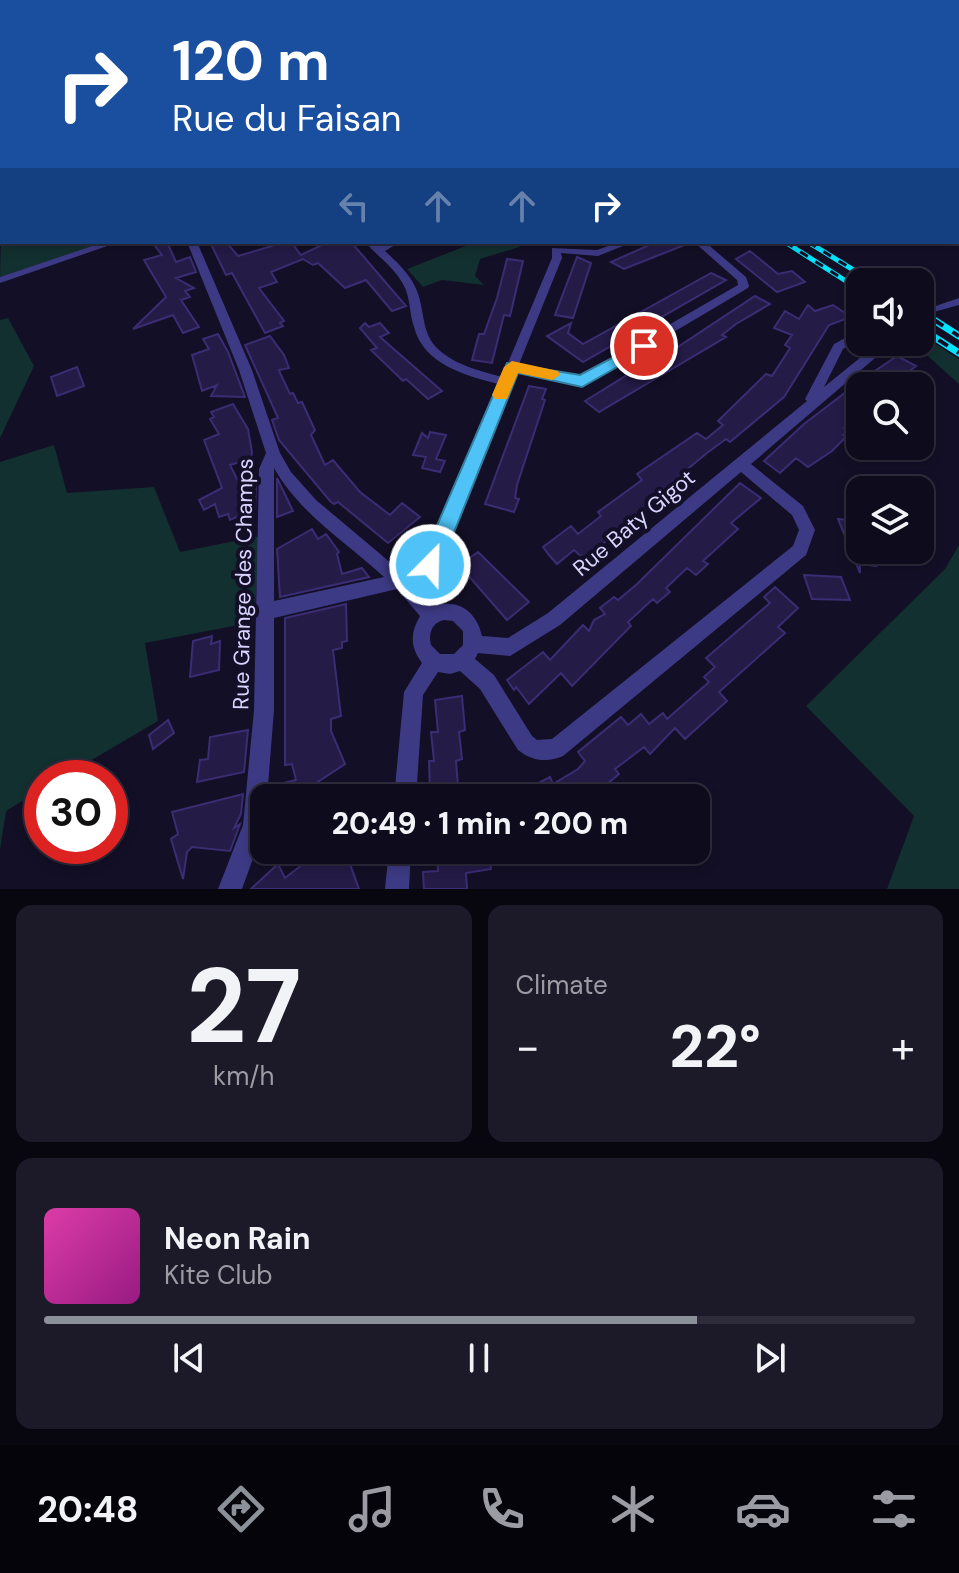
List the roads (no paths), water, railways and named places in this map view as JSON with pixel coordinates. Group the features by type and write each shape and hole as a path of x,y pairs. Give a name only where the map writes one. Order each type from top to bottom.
{"street":[{"path":"0,280 108,244"},
{"name":"Rue Grange des Champs","path":"193,244 253,389 272,456 266,469 264,710 254,825 230,889"},
{"path":"549,246 598,253 623,244"},
{"path":"512,367 582,381 744,286 742,279 701,244"},
{"path":"374,246 407,281 419,309 422,335 436,354 462,370 506,382"},
{"path":"267,611 407,586 430,565 557,258 549,246"},
{"path":"934,309 959,301"},
{"name":"Rue Baty Gigot","path":"810,403 838,347 846,342"},
{"name":"Rue Baty Gigot","path":"474,644 510,647 554,619 870,356"},
{"path":"272,456 294,487 407,586 431,617"},
{"path":"462,660 487,682 525,743 534,750 556,749 800,550 807,530 798,511 740,463"},
{"path":"452,612 462,616 474,633 474,644 462,660 448,665 434,662 421,646 420,635 431,617 452,612"},
{"path":"406,784 414,692 434,662"},
{"path":"397,889 399,864"}],"railway":[{"path":"788,244 846,281"},
{"path":"811,244 850,268"},
{"path":"934,320 938,322"},
{"path":"934,320 959,336"},
{"path":"934,337 959,353"}]}
